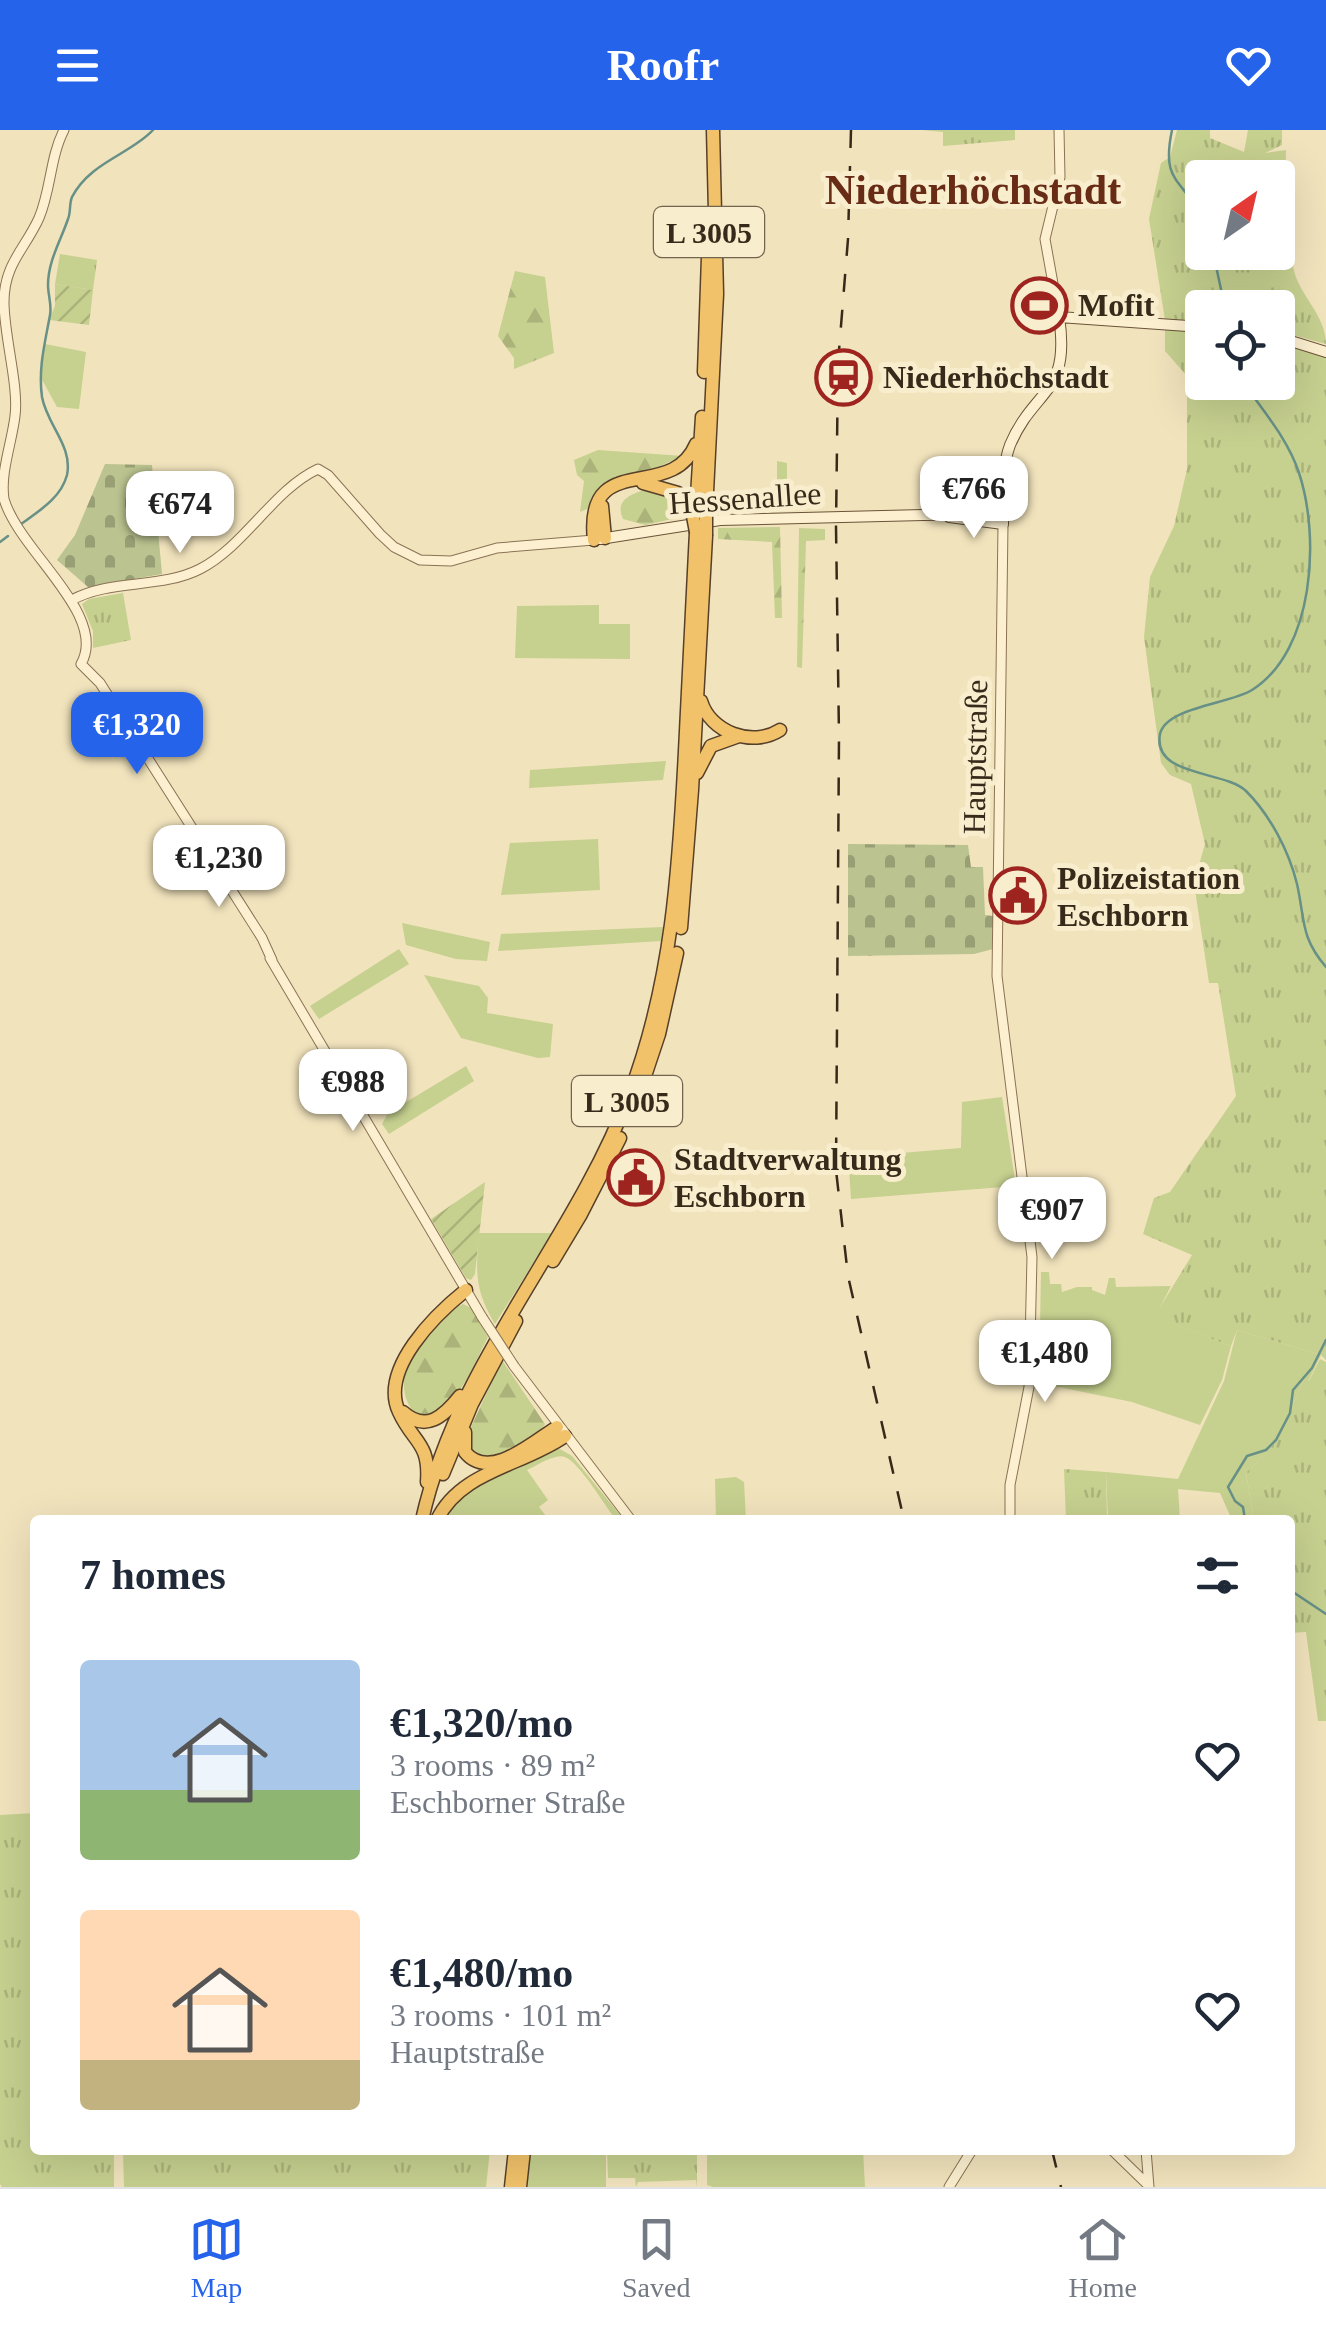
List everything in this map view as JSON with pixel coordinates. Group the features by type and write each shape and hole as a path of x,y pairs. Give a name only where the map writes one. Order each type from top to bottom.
{"highway":[{"name":"L 3005","path":"430,1515 472,1404 516,1320 601,1178 650,1062 677,953 698,689 698,511 709,222 705,130"},
{"name":"L 3005","path":"698,511 716,294 714,130"},
{"path":"600,539 594,510 605,491 625,480 674,471 694,450 701,427"},
{"path":"600,539 602,506 618,488 642,483 668,488 698,511"},
{"name":"L 3005","path":"429,1515 444,1445 480,1365 612,1136 630,1095 658,1006 669,953 678,870 699,535"},
{"path":"698,689 704,711 724,730 742,735 772,735 780,730"},
{"path":"692,790 702,760 712,746 742,735"},
{"path":"429,1515 427,1458 420,1440 397,1409 397,1378 411,1348 434,1318 466,1290"},
{"path":"395,1392 408,1416 420,1422 435,1420 448,1410 480,1365"},
{"path":"472,1404 463,1446 468,1456 479,1463 492,1463 561,1432"},
{"path":"431,1515 462,1486 536,1454 561,1432"},
{"path":"511,2187 514,2155"},
{"path":"520,2187 523,2155"}],"main road":[{"path":"1059,317 1185,326"},
{"name":"Hauptstraße","path":"1004,518 1010,446 1060,369 1059,317"},
{"path":"1295,342 1326,352"},
{"name":"Hessenallee","path":"600,539 720,520 1004,518"}],"street":[{"path":"64,130 40,216 16,253 6,282 4,300 16,412 2,484 3,498 19,534 72,600 88,638 82,664 100,683 255,930 482,1317 561,1432 627,1515"},
{"name":"Hauptstraße","path":"1058,130 1060,177 1045,239 1059,317"},
{"name":"Hessenallee","path":"72,600 199,570 229,549 312,472 320,469 394,546 430,562 452,561 497,548 600,539"},
{"name":"Hauptstraße","path":"1004,518 997,976 1032,1257 1030,1387 1010,1485 1010,1515"},
{"path":"949,2187 969,2155"},
{"path":"1117,2155 1149,2187"},
{"path":"1146,2155 1149,2187"},
{"path":"1132,2169 1147,2170"}],"green space":[{"path":"922,130 1015,130 1015,140 943,146 943,132"},
{"path":"1177,130 1210,130 1210,138 1244,152 1248,130 1282,130 1282,145 1265,153 1286,150 1286,160 1185,160 1185,270 1294,270 1322,324 1326,344 1295,336 1295,290 1185,290 1185,322 1165,320 1149,219 1161,163 1170,157"},
{"path":"60,254 97,260 93,290 55,284"},
{"path":"515,271 545,277 554,353 514,369 514,358 498,336"},
{"path":"55,284 93,290 89,325 49,320 55,306"},
{"path":"1165,329 1185,331 1185,374 1165,351"},
{"path":"45,344 86,352 79,409 57,407 40,376"},
{"path":"1295,348 1326,357 1326,1360 1321,1355 1237,1330 1231,1346 1154,1317 1192,1255 1143,1234 1154,1198 1170,1192 1236,1096 1218,983 1209,983 1194,883 1205,844 1191,784 1170,775 1161,763 1144,637 1150,577 1174,526 1187,469 1187,400 1295,400"},
{"path":"598,450 683,456 597,494 589,508 580,512 584,481 577,475 574,460"},
{"path":"777,461 787,463 787,510 718,509 717,498 777,498"},
{"path":"105,464 152,465 162,574 88,587 57,560 75,535"},
{"path":"644,490 677,500 685,510 681,517 645,525 623,519 622,503"},
{"path":"780,527 782,618 775,618 772,542 718,539 718,528"},
{"path":"799,528 825,529 825,540 806,541 802,668 797,667"},
{"path":"123,593 131,640 93,648 93,631 82,604 89,599"},
{"path":"599,605 599,624 630,624 630,659 515,658 517,606"},
{"path":"666,761 663,780 529,788 530,770"},
{"path":"598,839 600,890 501,895 510,843"},
{"path":"848,844 968,845 971,867 983,867 985,915 993,916 993,949 974,954 848,956"},
{"path":"402,923 490,942 487,961 456,959 406,945"},
{"path":"663,927 661,941 498,951 501,934"},
{"path":"399,949 409,964 319,1019 310,1006"},
{"path":"424,975 479,986 488,998 487,1013 553,1024 550,1057 538,1058 461,1038"},
{"path":"466,1066 474,1081 389,1134 382,1124 388,1113"},
{"path":"1002,1097 1016,1186 851,1199 849,1168 865,1168 865,1156 961,1148 962,1102"},
{"path":"485,1182 475,1274 471,1280 466,1278 431,1219"},
{"path":"479,1233 552,1233 495,1324 478,1280"},
{"path":"1041,1272 1049,1272 1050,1284 1061,1284 1062,1292 1092,1287 1105,1295 1109,1278 1115,1278 1116,1287 1171,1286 1155,1317 1231,1346 1222,1380 1200,1425 1132,1402 1039,1383"},
{"path":"463,1304 471,1308 488,1337 453,1399 431,1414 417,1416 407,1401 406,1369 423,1338"},
{"path":"1237,1330 1321,1355 1308,1382 1304,1379 1277,1441 1246,1473 1253,1515 1230,1515 1220,1493 1178,1489 1180,1515 1108,1515 1106,1472 1178,1479 1224,1381"},
{"path":"1320,1359 1326,1362 1326,1721 1318,1721 1306,1632 1295,1633 1295,1515 1253,1515 1246,1473 1277,1441 1304,1379 1309,1381"},
{"path":"502,1360 545,1424 518,1448 481,1460 464,1442"},
{"path":"558,1448 572,1456 620,1515 612,1515 578,1467 561,1456 527,1470 548,1500 539,1507 545,1515 444,1515 476,1483"},
{"path":"1064,1469 1106,1472 1107,1515 1066,1515"},
{"path":"736,1477 744,1482 746,1515 716,1515 715,1479"},
{"path":"30,1813 30,2155 114,2155 114,2187 0,2184 0,1815"},
{"path":"123,2155 489,2155 486,2187 124,2187"},
{"path":"530,2155 606,2155 606,2187 527,2187"},
{"path":"607,2155 697,2155 697,2187 696,2180 638,2182 636,2187 635,2178 608,2178"},
{"path":"707,2155 863,2155 865,2187 707,2185"}],"waterway":[{"path":"21,524 55,497 67,475 63,445 42,397 41,376 50,311 49,276 71,200 89,175 153,130"},
{"path":"1172,130 1171,170 1185,192"},
{"path":"1217,270 1221,290"},
{"path":"1256,400 1282,437 1306,499 1310,559 1300,620 1289,648 1273,672 1242,695 1174,718 1160,734 1160,748 1178,765 1236,784 1263,811 1289,859 1308,937 1326,967"},
{"path":"0,542 8,536"},
{"path":"1244,1515 1228,1487 1247,1456 1266,1450 1276,1440 1290,1413 1293,1390 1312,1368 1326,1340"},
{"path":"1295,1593 1326,1614"}],"railway":[{"path":"851,130 848,239 838,363 836,1170 848,1276 903,1515"},
{"path":"1053,2155 1061,2187"}],"place":[{"name":"Mofit","path":"1039,305"},
{"name":"Niederhöchstadt","path":"844,377"},
{"name":"Polizeistation Eschborn","path":"1018,896"},
{"name":"Stadtverwaltung Eschborn","path":"635,1177"}],"district":[{"name":"Niederhöchstadt","path":"973,190"}]}
